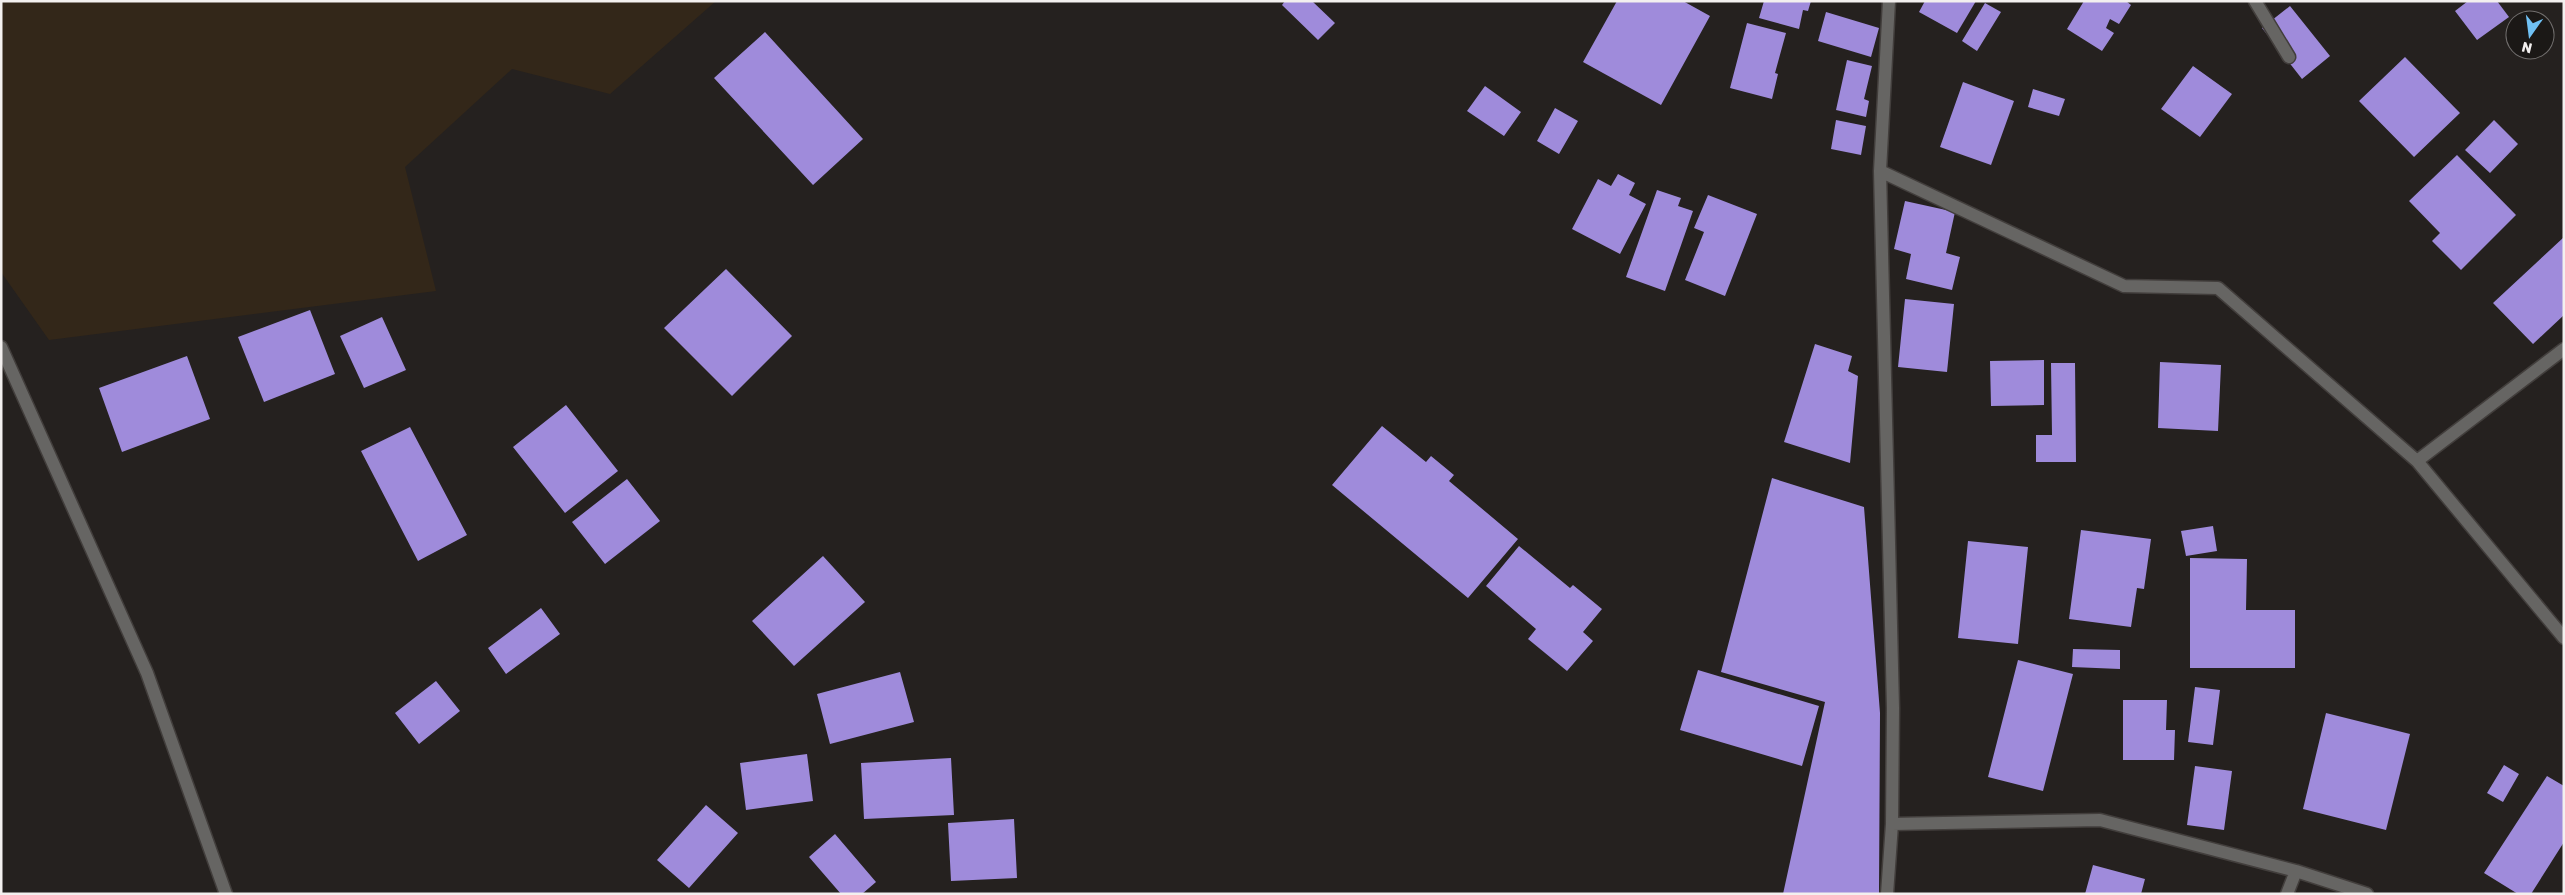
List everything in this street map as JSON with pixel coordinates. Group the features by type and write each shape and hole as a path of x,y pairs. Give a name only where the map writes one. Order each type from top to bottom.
{"street":[{"path":"1887,894 1892,824 1893,708 1880,171 1889,1"},
{"path":"2255,1 2289,57"},
{"path":"1880,171 2124,286 2218,288 2417,461 2564,638"},
{"path":"1,347 146,673 226,894"},
{"path":"2417,461 2564,349"},
{"path":"1892,824 2100,820 2296,871 2367,894"},
{"path":"2287,894 2296,871"}],"shaded area":[{"path":"1,1 716,1 610,94 512,69 405,167 436,291 49,340 1,272"}],"building":[{"path":"1285,1 1312,1 1335,23 1318,40 1282,5"},
{"path":"1617,1 1683,1 1710,16 1661,105 1583,62"},
{"path":"1764,1 1811,1 1808,11 1803,10 1799,29 1759,18"},
{"path":"1925,1 1976,1 1957,33 1919,12"},
{"path":"2084,1 2126,1 2131,5 2119,24 2110,19 2106,28 2114,33 2102,51 2067,29"},
{"path":"2468,1 2497,1 2505,12 2505,20 2477,40 2455,11"},
{"path":"1985,3 2001,12 1977,51 1962,41"},
{"path":"2290,6 2330,56 2302,79 2262,28"},
{"path":"1826,12 1879,28 1871,57 1818,41"},
{"path":"1747,23 1786,33 1775,73 1778,74 1772,99 1730,88"},
{"path":"765,32 863,139 813,185 714,78"},
{"path":"2405,57 2460,113 2414,157 2359,101"},
{"path":"1847,60 1872,66 1864,99 1869,101 1866,117 1836,110"},
{"path":"2193,66 2232,94 2200,137 2161,109"},
{"path":"1963,82 2014,101 1991,165 1940,147"},
{"path":"1485,86 1521,112 1504,136 1467,111"},
{"path":"2033,89 2065,99 2059,116 2028,107"},
{"path":"1555,108 1578,121 1559,154 1537,141"},
{"path":"1836,120 1866,126 1861,155 1831,149"},
{"path":"2494,120 2518,144 2490,173 2465,150"},
{"path":"2457,155 2516,215 2461,270 2432,241 2440,233 2409,201"},
{"path":"1618,174 1635,183 1629,195 1646,204 1620,254 1572,229 1598,179 1611,186"},
{"path":"1657,190 1681,198 1678,206 1693,211 1665,291 1626,277"},
{"path":"1708,195 1757,214 1725,296 1685,280 1704,232 1694,228"},
{"path":"1905,201 1955,212 1946,253 1960,257 1952,290 1906,279 1911,254 1894,249"},
{"path":"2564,237 2564,315 2533,344 2493,303"},
{"path":"726,269 792,336 732,396 664,328"},
{"path":"1905,299 1954,304 1947,372 1898,367"},
{"path":"310,310 335,374 264,402 238,337"},
{"path":"382,317 406,370 364,388 340,336"},
{"path":"1815,344 1852,356 1848,371 1858,376 1850,463 1784,442"},
{"path":"187,356 210,419 122,452 99,388"},
{"path":"2044,360 2044,405 1991,406 1990,361"},
{"path":"2160,362 2221,365 2218,431 2158,428"},
{"path":"2051,363 2075,363 2076,462 2036,462 2036,435 2052,435"},
{"path":"566,405 618,471 565,513 513,447"},
{"path":"1382,426 1426,462 1431,456 1454,475 1449,481 1518,539 1468,598 1332,485"},
{"path":"410,427 467,535 418,561 361,451"},
{"path":"1772,478 1864,507 1880,713 1879,894 1783,894 1825,702 1721,672"},
{"path":"627,479 660,521 605,564 572,522"},
{"path":"2213,526 2217,551 2186,556 2181,531"},
{"path":"2081,530 2151,539 2144,589 2137,588 2131,627 2069,619"},
{"path":"1968,541 2028,547 2018,644 1958,638"},
{"path":"1519,546 1570,588 1573,585 1602,609 1583,632 1593,641 1567,671 1528,639 1536,629 1486,586"},
{"path":"823,556 865,602 794,666 752,621"},
{"path":"2190,558 2247,559 2246,610 2295,610 2295,668 2190,668"},
{"path":"541,608 560,634 506,674 488,648"},
{"path":"2073,649 2120,650 2120,669 2072,667"},
{"path":"2018,660 2073,674 2043,791 1988,777"},
{"path":"1698,670 1819,706 1802,766 1680,730"},
{"path":"900,672 914,722 830,744 817,694"},
{"path":"436,681 460,711 419,744 395,713"},
{"path":"2195,687 2220,690 2213,745 2188,742"},
{"path":"2123,700 2167,700 2166,730 2175,730 2174,760 2123,760"},
{"path":"2326,713 2410,734 2386,830 2303,809"},
{"path":"807,754 813,801 746,810 740,763"},
{"path":"951,758 954,815 864,819 861,763"},
{"path":"2504,765 2519,774 2503,802 2487,793"},
{"path":"2195,766 2232,771 2224,830 2187,825"},
{"path":"2547,776 2564,786 2564,842 2531,894 2518,894 2484,873"},
{"path":"706,805 738,833 689,888 657,860"},
{"path":"1014,819 1017,878 951,881 948,823"},
{"path":"835,834 876,882 862,894 841,894 809,857"},
{"path":"2093,865 2145,879 2141,894 2085,894"}]}
